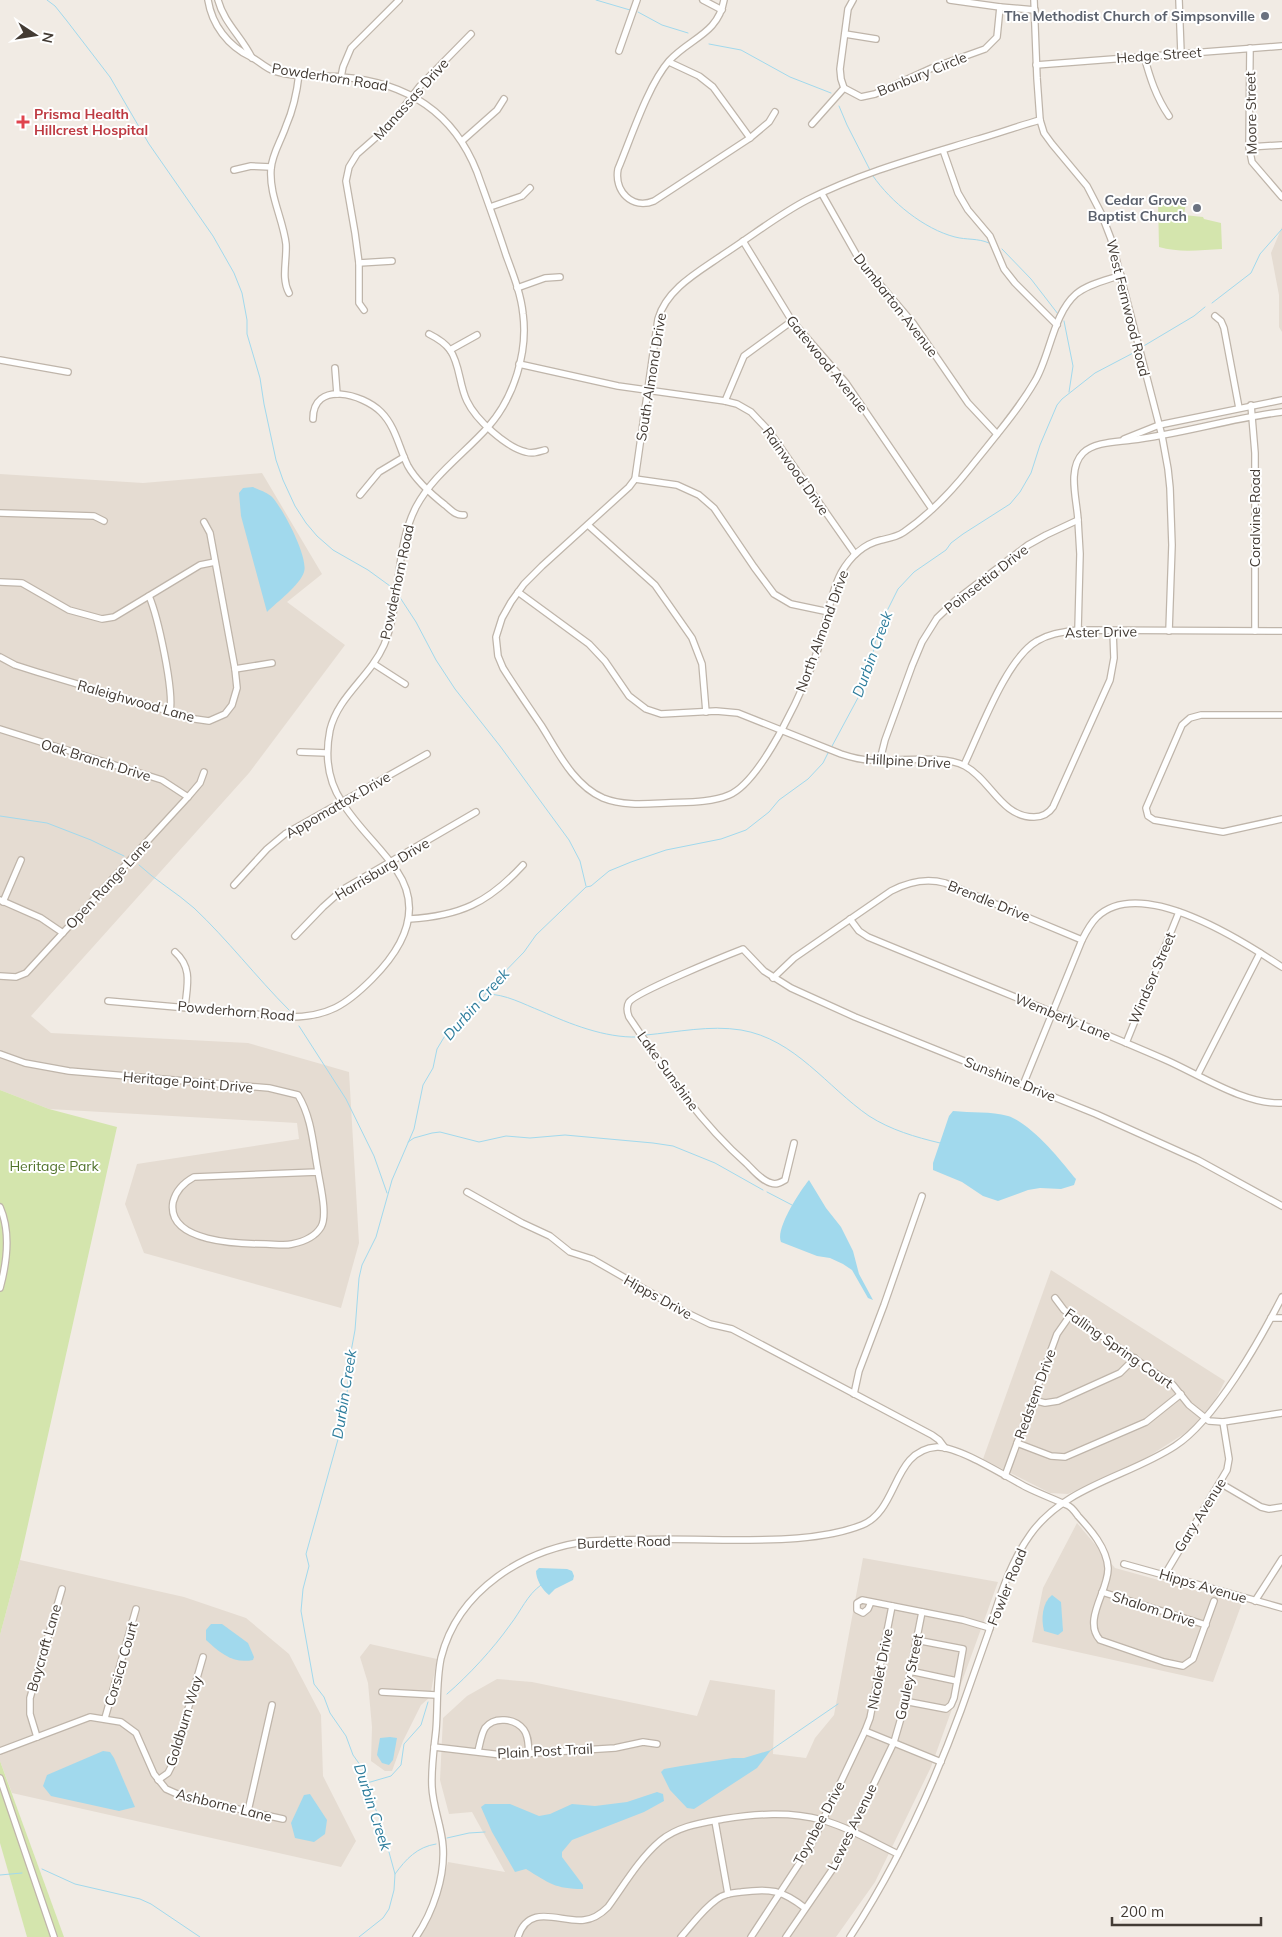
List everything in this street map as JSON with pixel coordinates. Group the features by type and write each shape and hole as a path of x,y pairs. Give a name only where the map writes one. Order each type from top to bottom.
{"street":[{"name":"Powderhorn Road","path":"108,1001 301,1017 321,1014 337,1008 359,992 391,959 403,939 408,918 407,897 398,873 341,802 331,776 327,753 332,724 336,712 374,664 384,646 389,628 402,552 415,510 426,489 488,428 501,411 509,396 523,344 522,305 490,207 462,141 438,114 412,96 384,84 341,77 272,70 240,53 222,33 212,15 208,0"},
{"name":"Powderhorn Road","path":"218,0 229,25 247,48 252,58"},
{"path":"341,77 351,48 399,0"},
{"path":"619,51 637,0"},
{"path":"703,0 722,10"},
{"path":"724,0 722,10 711,28 677,53 654,83 618,169 618,184 626,196 638,203 654,201 750,138 769,122 775,112"},
{"path":"812,124 844,88 840,69 848,9 853,0"},
{"path":"950,0 1035,10"},
{"name":"West Fernwood Road","path":"1034,0 1040,120 1044,133 1082,179 1091,193 1111,239 1162,436 1171,499 1172,545 1169,631"},
{"path":"1179,0 1181,53"},
{"name":"Banbury Circle","path":"844,88 861,97 875,94 932,68 985,49 997,37 1000,7"},
{"name":"Manassas Drive","path":"364,310 359,303 356,233 346,188 347,172 350,163 357,154 390,125 438,66 471,34"},
{"path":"845,34 876,39"},
{"name":"Hedge Street","path":"1036,65 1282,46"},
{"name":"Moore Street","path":"1250,48 1249,147 1252,162 1282,197"},
{"path":"1144,56 1150,81 1169,116"},
{"path":"669,62 699,76 713,87 721,95 750,138"},
{"path":"289,293 284,278 285,236 271,181 271,167 276,149 290,116 299,74"},
{"path":"462,141 497,110 504,99"},
{"name":"South Almond Drive","path":"635,479 658,319 664,304 676,289 792,208 822,194 875,172 1040,120"},
{"path":"1249,147 1282,145"},
{"path":"943,150 958,193 968,210 990,236 1004,269 1057,325"},
{"path":"234,170 251,166 271,167"},
{"path":"490,207 522,196 530,188"},
{"name":"Dumbarton Avenue","path":"822,194 860,261 913,323 968,403 997,434"},
{"name":"Gatewood Avenue","path":"743,242 792,322 846,383 932,509"},
{"path":"358,263 392,261"},
{"name":"North Almond Drive","path":"518,592 502,618 495,640 499,660 575,776 599,796 618,802 638,804 675,802 716,799 727,796 739,789 751,777 767,756 811,669 838,579 855,554 873,542 900,535 932,509 957,485 997,434 1034,382 1057,325 1075,294 1084,288 1121,276"},
{"path":"517,288 545,278 560,277"},
{"path":"1215,316 1224,328 1239,408"},
{"path":"725,401 744,356 792,322"},
{"path":"429,334 437,338 450,350 455,360 467,400 474,412 488,428 523,451 538,453 545,450"},
{"path":"450,350 477,335"},
{"path":"0,360 68,372"},
{"name":"Rainwood Drive","path":"519,364 599,383 725,401 745,409 765,425 855,554"},
{"path":"335,368 337,394"},
{"path":"313,419 318,402 327,396 337,394 359,398 379,410 391,424 411,471 426,489 455,514 464,515"},
{"path":"1117,442 1159,425 1282,400"},
{"name":"Coralvine Road","path":"1251,405 1255,453 1255,631"},
{"path":"1078,630 1080,554 1074,476 1078,460 1090,449 1117,442 1162,436 1282,412"},
{"path":"360,495 379,472 404,457"},
{"path":"518,592 542,566 629,487 635,479 678,485 700,494 714,508 758,574 774,594 791,604 829,612"},
{"path":"0,513 94,516 104,521"},
{"name":"Poinsettia Drive","path":"880,760 885,740 912,666 922,642 937,618 956,600 1028,545 1078,520"},
{"name":"Raleighwood Lane","path":"0,657 37,672 170,712 209,721 226,714 236,694 235,669 210,533 204,522"},
{"path":"588,525 655,585 692,638 702,664 706,712"},
{"path":"0,582 22,583 68,610 102,619 114,617 200,565 215,562"},
{"name":"Hillpine Drive","path":"518,592 589,644 605,661 629,696 650,712 661,714 738,713 853,758 942,760 964,765 978,775 1003,803 1019,814 1038,816 1051,810 1110,680 1114,658 1113,631"},
{"path":"149,596 156,615 167,670 170,712"},
{"name":"Aster Drive","path":"964,765 1004,681 1019,656 1030,645 1044,638 1058,633 1078,630 1282,631"},
{"path":"235,669 272,663"},
{"path":"374,664 405,684"},
{"path":"1282,715 1201,715 1187,719 1182,725 1146,808 1148,816 1154,820 1223,832 1282,819"},
{"name":"Oak Branch Drive","path":"0,729 162,780 188,797"},
{"path":"300,752 327,753"},
{"name":"Appomattox Drive","path":"234,885 275,842 296,827 427,754"},
{"name":"Open Range Lane","path":"0,976 16,978 26,973 188,797 200,783 204,772"},
{"name":"Harrisburg Drive","path":"295,936 322,907 342,890 476,812"},
{"path":"22,860 1,901 41,918 63,933"},
{"path":"408,918 441,916 473,905 502,887 523,865"},
{"name":"Brendle Drive","path":"773,978 794,958 898,887 923,880 932,880 945,884 1082,940"},
{"path":"1024,1085 1082,940 1097,917 1114,908 1143,905 1178,912 1213,925 1282,967"},
{"name":"Windsor Street","path":"1126,1043 1178,912"},
{"name":"Wemberly Lane","path":"850,919 859,931 868,937 1126,1043 1252,1100 1282,1103"},
{"name":"Sunshine Drive","path":"743,949 773,978 842,1011 1096,1114 1198,1160 1282,1206"},
{"name":"Lake Sunshine","path":"743,949 638,995 629,1002 627,1013 668,1075 718,1136 767,1182 776,1184 785,1180 794,1143"},
{"path":"175,952 184,961 187,969 185,1007"},
{"path":"1198,1074 1260,953"},
{"name":"Heritage Point Drive","path":"0,1054 25,1063 69,1071 269,1088 298,1095 305,1106 309,1122 318,1172 324,1206 322,1226 306,1240 291,1245 234,1244 190,1232 179,1224 174,1215 173,1205 175,1195 185,1182 194,1177 318,1172"},
{"name":"Hipps Drive","path":"467,1192 522,1223 550,1236 570,1252 592,1259 679,1310 710,1324 732,1329 932,1435 945,1448"},
{"path":"854,1394 859,1372 922,1196"},
{"path":"0,1207 5,1218 7,1240 5,1271 0,1288"},
{"name":"Fowler Road","path":"850,1937 881,1888 941,1762 1009,1575 1022,1546 1033,1530 1062,1504 1104,1480 1169,1449 1190,1435 1218,1402 1271,1318 1282,1297"},
{"name":"Falling Spring Court","path":"1055,1298 1060,1306 1173,1385 1189,1405 1204,1419"},
{"name":"Redstem Drive","path":"1006,1476 1057,1334 1071,1314"},
{"path":"1271,1318 1282,1318"},
{"path":"1033,1400 1045,1403 1058,1401 1120,1372 1135,1358"},
{"path":"1018,1443 1051,1456 1065,1457 1146,1422 1181,1394"},
{"path":"1204,1419 1216,1423 1282,1413"},
{"name":"Gary Avenue","path":"1164,1576 1227,1470 1229,1459 1223,1422"},
{"name":"Burdette Road","path":"416,1937 432,1904 442,1868 443,1847 432,1790 436,1695 444,1649 459,1618 490,1581 525,1560 562,1546 590,1541 770,1539 809,1536 852,1529 868,1523 880,1512 890,1498 900,1473 913,1457 931,1448 945,1448"},
{"path":"945,1448 957,1451 1070,1507 1096,1537 1108,1568 1094,1619 1094,1628 1096,1635 1105,1642 1164,1662 1183,1666 1193,1659 1214,1601"},
{"path":"1220,1483 1261,1507 1282,1506"},
{"path":"1255,1601 1282,1559"},
{"name":"Hipps Avenue","path":"1124,1564 1282,1608"},
{"name":"Baycraft Lane","path":"37,1737 30,1714 30,1698 62,1588"},
{"name":"Shalom Drive","path":"1102,1592 1206,1625"},
{"path":"871,1602 964,1620 990,1628"},
{"name":"Nicolet Drive","path":"865,1731 870,1718 892,1606"},
{"name":"Corsica Court","path":"105,1718 136,1609"},
{"name":"Gauley Street","path":"894,1742 922,1612"},
{"path":"904,1701 946,1709 951,1705 957,1681 963,1649 916,1640"},
{"name":"Goldburn Way","path":"158,1780 168,1773 172,1765 203,1657"},
{"path":"910,1671 957,1681"},
{"path":"382,1692 436,1695"},
{"path":"248,1811 272,1705"},
{"name":"Ashborne Lane","path":"0,1751 90,1717 105,1718 121,1722 136,1733 158,1780 162,1786 173,1793 283,1819"},
{"path":"478,1751 482,1733 487,1726 494,1722 506,1720 516,1723 523,1729 528,1738 529,1754"},
{"path":"865,1731 941,1762"},
{"name":"Toynbee Drive","path":"751,1937 810,1847 865,1731"},
{"name":"Plain Post Trail","path":"434,1747 502,1755 615,1748 643,1742 657,1744"},
{"name":"Lewes Avenue","path":"786,1937 834,1867 894,1742"},
{"path":"0,1778 54,1937"},
{"path":"518,1937 528,1922 541,1916 579,1921 600,1915 648,1853 662,1840 684,1827 766,1814 799,1815 822,1820 851,1831 898,1854"},
{"path":"715,1821 728,1894"},
{"path":"681,1937 710,1904 728,1894 759,1889 780,1892 793,1898 805,1908"}],"shaded area":[{"path":"1282,227 1282,332 1279,327 1279,295 1271,253"},
{"path":"262,473 322,574 287,602 345,645 249,773 31,1016 51,1033 248,1043 349,1072 359,1243 341,1308 144,1253 125,1204 137,1164 299,1139 297,1123 49,1109 0,1090 0,474 143,483"},
{"path":"1051,1270 1225,1381 1214,1402 1190,1430 1143,1460 1068,1494 1050,1493 983,1459"},
{"path":"1077,1523 1115,1568 1242,1603 1213,1682 1032,1642 1043,1588"},
{"path":"863,1558 998,1582 931,1767 875,1882 836,1937 420,1937 436,1906 448,1862 505,1872 472,1812 449,1814 440,1780 443,1718 467,1696 497,1679 532,1682 697,1716 710,1680 775,1690 773,1754 806,1758 815,1738 834,1715"},
{"path":"20,1560 184,1597 246,1618 289,1654 321,1715 323,1776 356,1841 341,1867 12,1793 0,1761 0,1635"},
{"path":"370,1644 437,1659 430,1697 421,1705 403,1741 392,1771 385,1771 371,1761 372,1727 368,1683 360,1657"}],"green space":[{"path":"1180,200 1186,202 1184,215 1203,217 1204,219 1221,223 1222,249 1182,251 1159,247 1158,201"},
{"name":"Heritage Park","path":"0,1090 49,1109 117,1127 20,1560 0,1635"},
{"path":"0,1761 64,1937 27,1937 0,1843"}],"water":[{"path":"253,487 271,496 282,510 299,544 304,565 302,577 267,612 241,516 239,493 243,488"},
{"path":"953,1111 995,1113 1017,1120 1053,1152 1076,1179 1074,1185 1061,1189 1040,1188 1028,1190 998,1201 983,1196 962,1182 933,1170 933,1163 949,1116"},
{"path":"809,1180 826,1208 841,1227 853,1251 859,1274 873,1300 868,1298 852,1270 843,1264 781,1242 780,1236 785,1220 800,1192"},
{"path":"539,1568 567,1569 572,1571 573,1580 555,1589 549,1595 538,1581 536,1571"},
{"path":"1052,1595 1061,1602 1063,1631 1058,1635 1044,1631 1043,1626 1044,1607"},
{"path":"211,1624 222,1624 248,1643 254,1657 253,1660 233,1659 211,1645 206,1640 206,1630"},
{"path":"380,1738 397,1738 393,1760 389,1765 382,1763 377,1755"},
{"path":"771,1750 757,1768 694,1809 687,1808 670,1790 661,1772 664,1769 681,1766 744,1758"},
{"path":"103,1751 110,1752 114,1758 135,1807 119,1811 51,1796 43,1786 47,1775"},
{"path":"657,1792 663,1794 664,1801 644,1812 572,1840 562,1852 562,1857 583,1885 583,1889 566,1888 553,1884 526,1869 515,1872 492,1832 481,1807 485,1804 510,1804 539,1816 550,1814 572,1804 595,1806 627,1802"},
{"path":"310,1794 327,1820 325,1834 314,1842 295,1838 291,1823 304,1795"}],"waterway":[{"path":"47,0 55,6 110,77 149,144 213,236 234,273 242,293 247,320 247,334 260,378 276,460 295,506 317,536 333,550 368,570 390,586 392,590"},
{"path":"596,0 630,10"},
{"path":"638,12 662,25 688,33"},
{"path":"709,44 741,50 790,77 831,93"},
{"path":"839,106 870,170"},
{"path":"873,176 899,205 932,228 955,237 981,240 989,243"},
{"name":"Durbin Creek","path":"1212,303 1251,273 1260,254 1282,229"},
{"path":"1002,249 1031,279 1058,314"},
{"name":"Durbin Creek","path":"1142,347 1194,316 1205,307"},
{"path":"1064,321 1073,366 1069,392"},
{"name":"Durbin Creek","path":"831,748 867,678 879,627 898,589 914,572 946,550 951,543 1010,504 1020,492 1031,473 1040,445 1057,405 1095,373 1135,352"},
{"path":"399,596 455,689 500,746 569,840 580,861 586,886"},
{"name":"Durbin Creek","path":"359,1937 383,1918 389,1909 394,1890 395,1874 363,1769 353,1755 346,1736 330,1713 324,1697 314,1684 301,1611 303,1589 309,1566 306,1554 342,1425 362,1265 376,1237 392,1180 414,1129 423,1085 433,1068 437,1049 446,1034 478,1004 491,986 524,952 536,935 586,887 591,886 609,871 631,862 666,850 721,839 746,830 769,812 779,800 808,779 823,763 829,751"},
{"path":"0,816 47,823 91,840 124,856"},
{"path":"139,865 194,908 289,1010"},
{"path":"486,994 514,1000 564,1021 600,1033 637,1037"},
{"path":"299,1026 346,1099 374,1156 387,1193"},
{"path":"646,1035 718,1028 741,1030 760,1035 778,1043 794,1054 869,1116 903,1132 940,1143"},
{"path":"408,1142 414,1138 440,1132 479,1142 506,1136 530,1138 565,1135 653,1143 673,1146 715,1163 763,1190"},
{"path":"767,1192 792,1205"},
{"path":"447,1694 488,1652 514,1620 528,1598 541,1585"},
{"path":"367,1783 391,1776 401,1765 404,1744 421,1725 428,1702"},
{"path":"771,1750 838,1704"},
{"path":"447,1838 469,1833 485,1832"},
{"path":"395,1874 413,1854 423,1848 436,1844"},
{"path":"42,1869 75,1884 140,1899 151,1904 200,1937"},
{"path":"0,1875 22,1873"}],"place":[{"name":"The Methodist Church of Simpsonville","path":"1265,16"},
{"name":"Prisma Health Hillcrest Hospital","path":"23,122"},
{"name":"Cedar Grove Baptist Church","path":"1197,208"}]}
